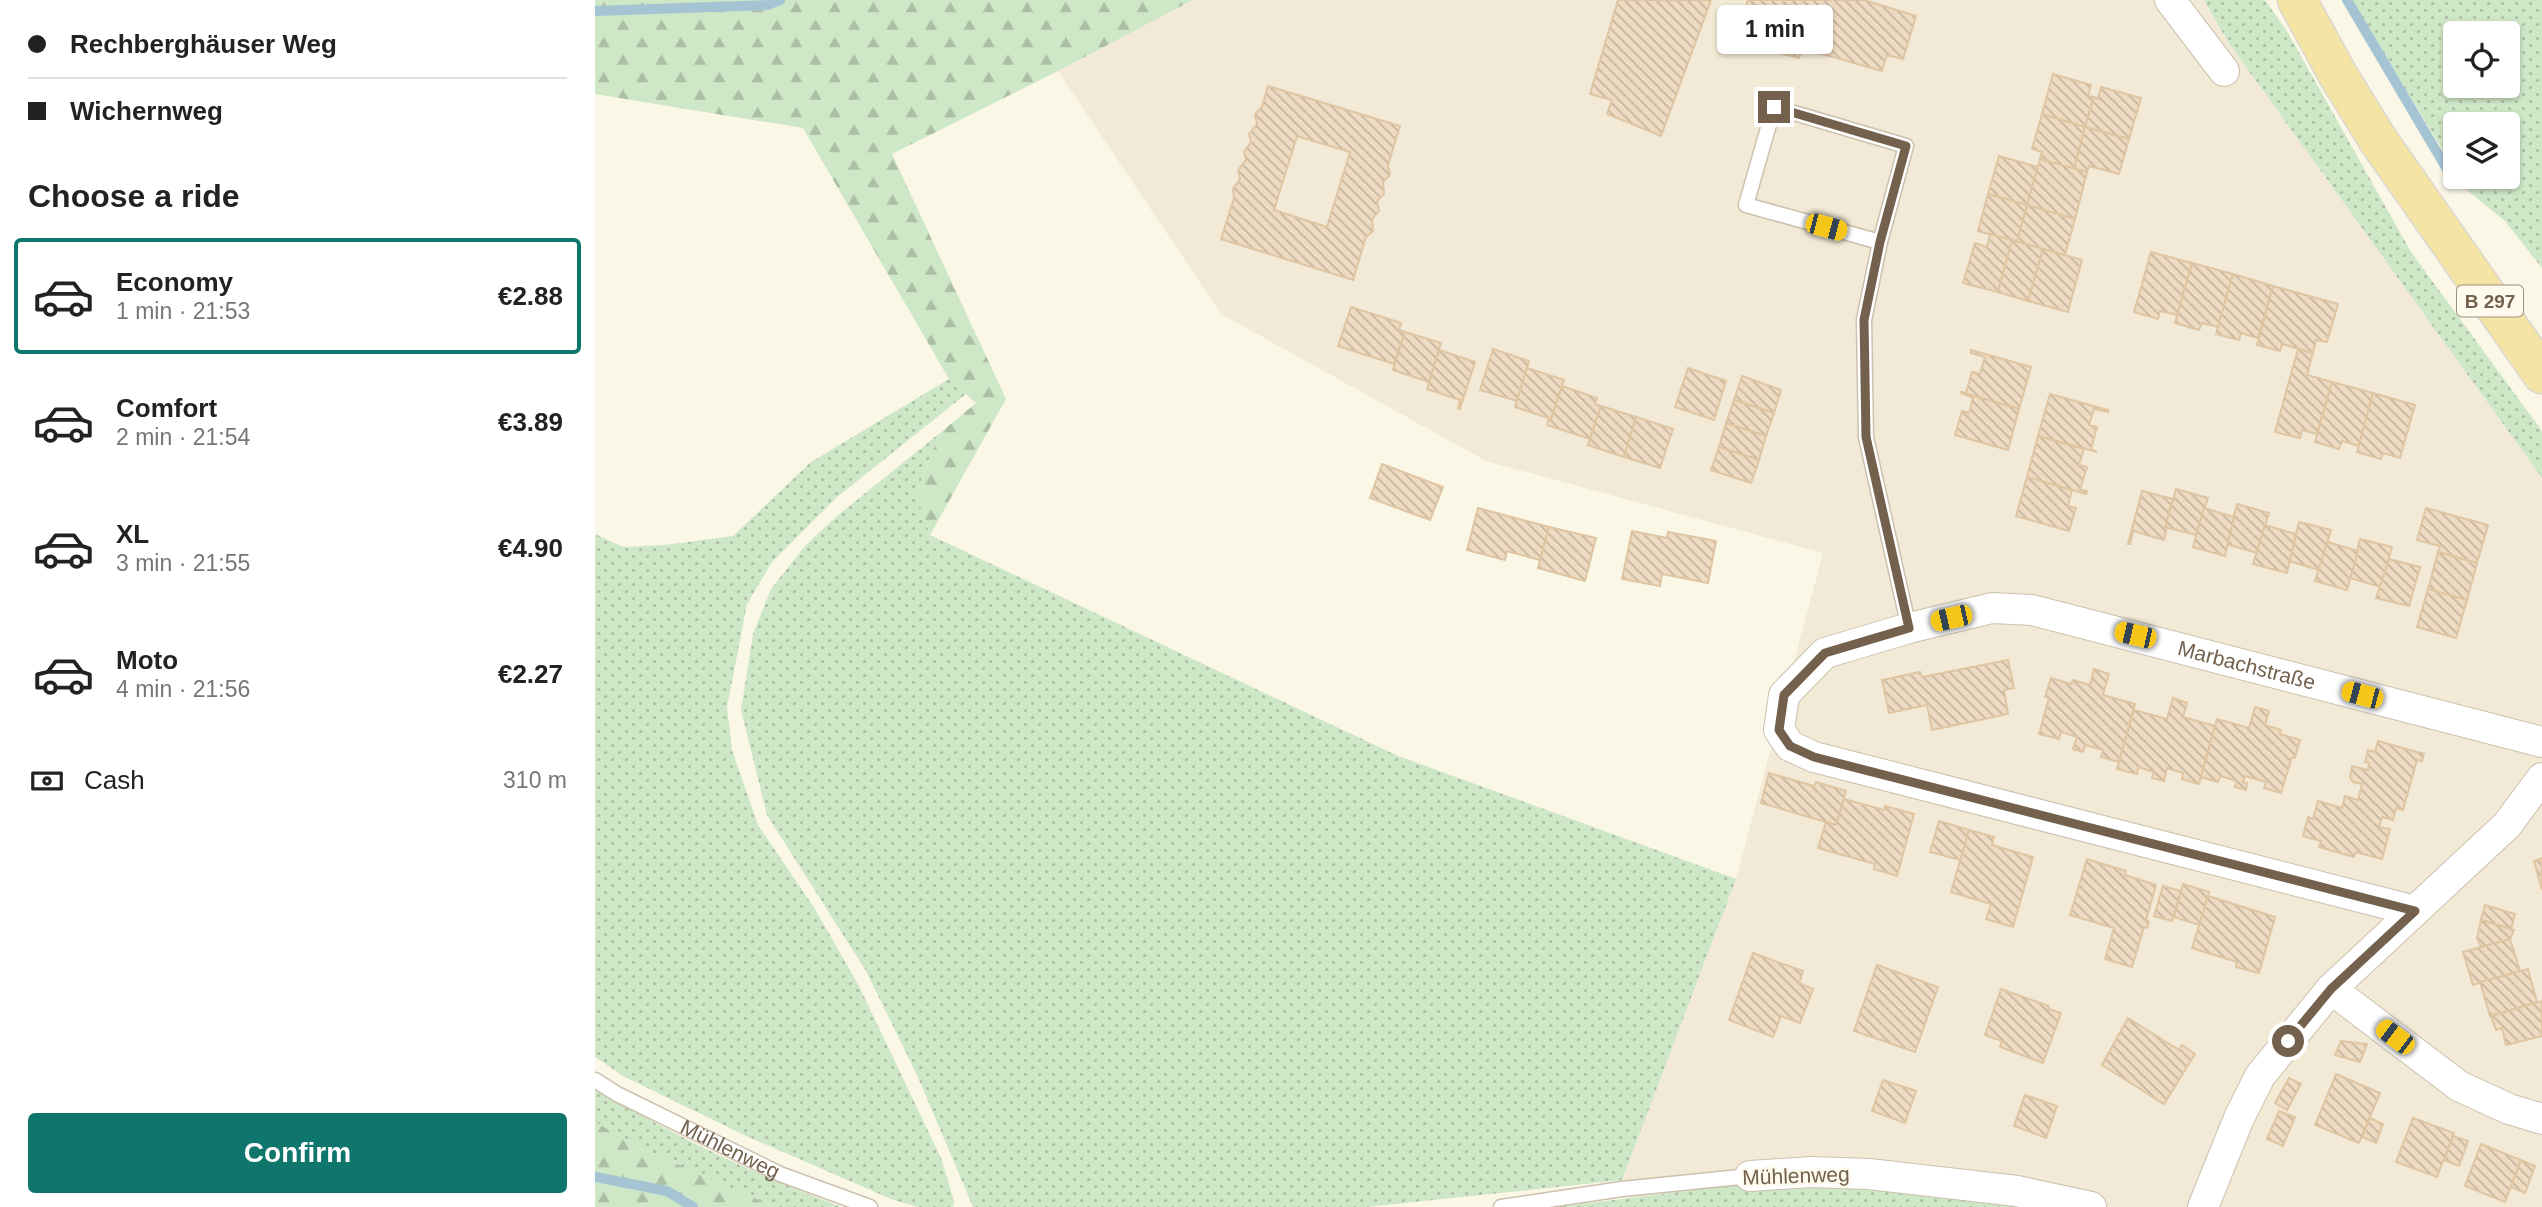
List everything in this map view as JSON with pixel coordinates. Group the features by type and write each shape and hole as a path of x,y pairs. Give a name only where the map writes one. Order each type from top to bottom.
{"main road":[{"name":"B 297","path":"2297,0 2378,140 2542,374"}],"street":[{"path":"2170,0 2224,71"},
{"name":"Marbachstraße","path":"2415,911 1826,760 1790,746 1779,730 1784,695 1825,653 1909,628 1992,608 2032,610 2542,742"},
{"path":"2203,1207 2239,1118 2260,1076 2331,989 2507,825 2542,778"},
{"path":"2331,989 2459,1086 2509,1109 2542,1119"},
{"name":"Mühlenweg","path":"1750,1176 1811,1172 1869,1174 2017,1191 2091,1207"}],"lane":[{"path":"1880,242 1746,205 1774,107 1906,146 1880,242 1864,320 1866,437 1909,628"},
{"name":"Mühlenweg","path":"595,1080 617,1094 780,1174 870,1207"},
{"name":"Mühlenweg","path":"1501,1207 1622,1189 1750,1176"}],"shaded area":[{"path":"1193,0 2204,0 2228,42 2542,478 2542,1207 2041,1207 1751,1183 1628,1198 1622,1180 1736,879 1823,553 1486,461 1221,314 1058,71"}],"green space":[{"path":"595,0 1193,0 892,154 1006,399 930,535 916,493 940,433 976,403 949,379 803,128 595,94"},
{"path":"2204,0 2265,0 2288,33 2411,252 2542,431 2542,478 2228,42"},
{"path":"2351,0 2542,0 2542,268 2505,221 2467,189 2520,189 2520,112 2443,112 2443,150"},
{"path":"949,379 966,394 837,497 772,562 747,604 727,707 732,750 758,825 815,909 859,986 941,1158 954,1201 953,1207 918,1207 891,1199 744,1135 625,1077 595,1057 595,534 623,547 665,545 733,536 811,462"},
{"path":"940,433 916,493 930,535 1398,756 1736,879 1622,1180 1367,1207 973,1207 917,1075 866,971 767,815 741,710 753,634 771,589 805,546 837,516"},
{"path":"595,1089 716,1154 842,1207 775,1207 647,1151 595,1122"},
{"path":"595,1122 647,1151 775,1207 595,1207"},
{"path":"1809,1180 2041,1207 1557,1207 1751,1183"}],"building":[{"path":"1618,0 1711,0 1661,136 1607,114 1612,100 1590,94"},
{"path":"1748,0 1864,0 1916,16 1903,59 1887,55 1882,71 1802,48 1799,58 1769,50 1772,39 1749,32 1754,18 1743,15"},
{"path":"2053,74 2091,85 2088,96 2094,97 2085,127 2042,114"},
{"path":"1268,86 1400,126 1388,165 1390,175 1383,182 1384,194 1377,201 1379,211 1372,219 1373,231 1366,237 1353,280 1221,239 1234,198 1233,189 1240,179 1238,170 1246,160 1244,152 1251,142 1249,134 1257,124 1255,114 1262,107","holes":["1297,136 1350,152 1327,227 1274,210"]},
{"path":"2101,87 2141,98 2129,139 2085,127 2094,97 2098,99"},
{"path":"2042,114 2085,127 2074,169 2040,159 2042,152 2032,149"},
{"path":"2085,127 2129,139 2119,174 2089,166 2087,172 2074,169"},
{"path":"1999,156 2038,167 2027,205 1988,194"},
{"path":"2040,159 2087,172 2075,219 2027,205"},
{"path":"1988,194 2027,205 2017,242 1978,231"},
{"path":"2027,205 2075,219 2065,255 2017,242"},
{"path":"1990,234 2012,240 1998,292 1963,283 1975,243 1987,247"},
{"path":"2012,240 2043,249 2028,301 1998,292"},
{"path":"2043,249 2082,260 2068,312 2028,301"},
{"path":"2151,252 2192,263 2177,315 2160,311 2158,319 2134,312"},
{"path":"2192,263 2233,274 2218,327 2202,323 2199,330 2175,323"},
{"path":"2233,274 2273,286 2258,338 2241,333 2239,340 2216,334"},
{"path":"2273,286 2338,304 2327,342 2316,340 2313,353 2282,344 2280,351 2257,345"},
{"path":"1351,307 1401,323 1399,330 1405,332 1394,364 1338,346"},
{"path":"1405,332 1441,343 1429,382 1393,370"},
{"path":"1493,349 1529,361 1517,401 1480,390"},
{"path":"2298,349 2313,353 2307,375 2332,382 2317,434 2302,430 2300,438 2275,432"},
{"path":"1439,350 1475,362 1460,409 1460,400 1427,389"},
{"path":"1971,350 2031,367 2019,409 1960,392 1966,393 1972,372 1980,374 1985,357 1971,353"},
{"path":"1527,368 1564,380 1551,419 1515,407"},
{"path":"1688,368 1726,381 1714,420 1675,407"},
{"path":"1742,376 1781,390 1774,413 1734,400"},
{"path":"2332,382 2373,393 2359,446 2342,441 2339,449 2315,442"},
{"path":"1562,386 1597,398 1595,404 1601,406 1590,439 1547,425"},
{"path":"1960,392 2019,409 2008,450 1955,435 1962,411 1969,413 1973,398"},
{"path":"2373,393 2415,405 2400,458 2383,453 2381,459 2357,452"},
{"path":"2050,394 2108,410 2094,409 2089,425 2097,427 2091,449 2097,452 2038,436"},
{"path":"1734,400 1774,413 1766,436 1726,423"},
{"path":"1601,406 1636,417 1624,457 1588,445"},
{"path":"1636,417 1673,429 1660,468 1624,457"},
{"path":"1726,423 1766,436 1759,460 1719,447"},
{"path":"2038,436 2084,449 2079,465 2087,467 2080,490 2087,491 2086,494 2027,477"},
{"path":"1719,447 1759,460 1751,483 1711,470"},
{"path":"1382,464 1443,487 1430,520 1370,498"},
{"path":"2027,477 2072,490 2068,506 2076,508 2069,531 2016,516"},
{"path":"2176,489 2208,498 2196,535 2165,527"},
{"path":"2142,491 2173,499 2164,540 2133,531 2128,544"},
{"path":"2237,504 2269,513 2257,553 2226,544"},
{"path":"1478,508 1549,527 1540,560 1507,551 1505,560 1467,550"},
{"path":"2204,508 2234,517 2225,556 2193,547"},
{"path":"2426,508 2488,525 2477,563 2438,552 2440,546 2417,540"},
{"path":"2299,522 2331,530 2319,570 2289,561"},
{"path":"2265,525 2296,534 2287,573 2253,564"},
{"path":"1549,527 1596,538 1585,581 1538,568"},
{"path":"1632,531 1667,538 1668,532 1716,541 1708,583 1662,574 1660,586 1622,579"},
{"path":"2360,539 2392,547 2381,587 2350,578"},
{"path":"2327,542 2358,551 2347,590 2315,581"},
{"path":"2438,552 2477,563 2467,600 2428,589"},
{"path":"2389,559 2420,567 2409,606 2376,598"},
{"path":"2428,589 2467,600 2456,638 2417,627"},
{"path":"2008,660 2014,688 2004,690 2008,714 1932,730 1927,705 1889,713 1882,680 1920,672 1922,677"},
{"path":"2094,669 2109,674 2103,695 2135,704 2119,762 2101,757 2103,750 2085,745 2083,752 2073,749 2077,737 2061,732 2059,739 2039,734 2049,698 2045,697 2051,678 2071,684 2073,680 2090,685"},
{"path":"2173,698 2187,703 2183,717 2215,726 2199,784 2182,779 2183,773 2167,768 2164,781 2152,778 2154,772 2138,767 2137,774 2117,769 2134,710 2167,719"},
{"path":"2255,707 2269,711 2265,725 2281,730 2280,734 2300,740 2281,793 2264,788 2266,782 2245,776 2243,782 2247,783 2246,790 2235,787 2237,781 2220,776 2218,782 2201,777 2217,719 2249,728"},
{"path":"2378,741 2424,754 2422,761 2417,760 2403,810 2396,808 2393,820 2382,817 2379,827 2390,829 2382,859 2356,852 2354,857 2319,847 2321,841 2303,836 2308,817 2313,819 2318,801 2342,808 2345,796 2358,800 2362,784 2353,782 2350,777 2352,766 2368,770 2369,763 2365,762 2368,750 2375,752"},
{"path":"1769,773 1814,786 1816,782 1846,791 1836,825 1761,803"},
{"path":"1844,799 1884,810 1885,806 1914,814 1897,876 1874,869 1875,864 1818,848 1826,822 1836,825"},
{"path":"1939,821 1969,830 1961,860 1930,852"},
{"path":"1969,830 1994,837 1992,845 2033,857 2013,927 1986,919 1991,904 1951,892"},
{"path":"2542,858 2542,890 2534,861"},
{"path":"2087,859 2126,871 2125,875 2156,885 2146,920 2149,922 2147,928 2144,927 2132,967 2105,959 2114,928 2070,915"},
{"path":"2183,884 2209,892 2200,925 2174,917"},
{"path":"2163,886 2181,891 2172,921 2154,916"},
{"path":"2208,896 2275,917 2259,973 2236,967 2237,962 2192,948"},
{"path":"2485,905 2515,914 2511,929 2481,920"},
{"path":"2481,920 2514,930 2510,939 2481,947 2477,938"},
{"path":"2510,939 2520,971 2473,985 2463,952"},
{"path":"1753,953 1803,971 1799,983 1813,989 1800,1023 1781,1016 1773,1037 1729,1020"},
{"path":"1877,965 1938,987 1915,1052 1854,1031"},
{"path":"2528,969 2537,1002 2490,1016 2480,982"},
{"path":"2001,989 2061,1013 2043,1063 2000,1047 2002,1041 1985,1035"},
{"path":"2542,1001 2542,1036 2506,1045 2502,1028 2496,1030 2491,1016"},
{"path":"2128,1018 2179,1050 2182,1045 2195,1054 2164,1104 2102,1065"},
{"path":"2341,1041 2367,1044 2360,1062 2335,1055"},
{"path":"2336,1074 2380,1093 2359,1143 2315,1125"},
{"path":"2289,1078 2301,1084 2287,1110 2275,1103"},
{"path":"1883,1080 1916,1091 1905,1123 1872,1111"},
{"path":"2025,1095 2057,1106 2046,1138 2014,1126"},
{"path":"2279,1111 2295,1117 2283,1146 2267,1139"},
{"path":"2370,1118 2383,1124 2376,1143 2362,1137"},
{"path":"2413,1118 2454,1133 2437,1177 2396,1162"},
{"path":"2453,1136 2468,1141 2459,1166 2444,1160"},
{"path":"2481,1144 2521,1160 2505,1202 2465,1186"},
{"path":"2521,1160 2535,1166 2525,1193 2511,1187"}],"waterway":[{"path":"595,11 768,5 780,0"},
{"path":"2347,0 2443,162"},
{"path":"595,1177 667,1191 693,1207"}],"route":[{"path":"1774,107 1906,146 1880,242 1864,320 1866,437 1909,628 1825,653 1784,695 1779,730 1790,746 1814,757 2415,911 2331,989 2288,1041"}]}
